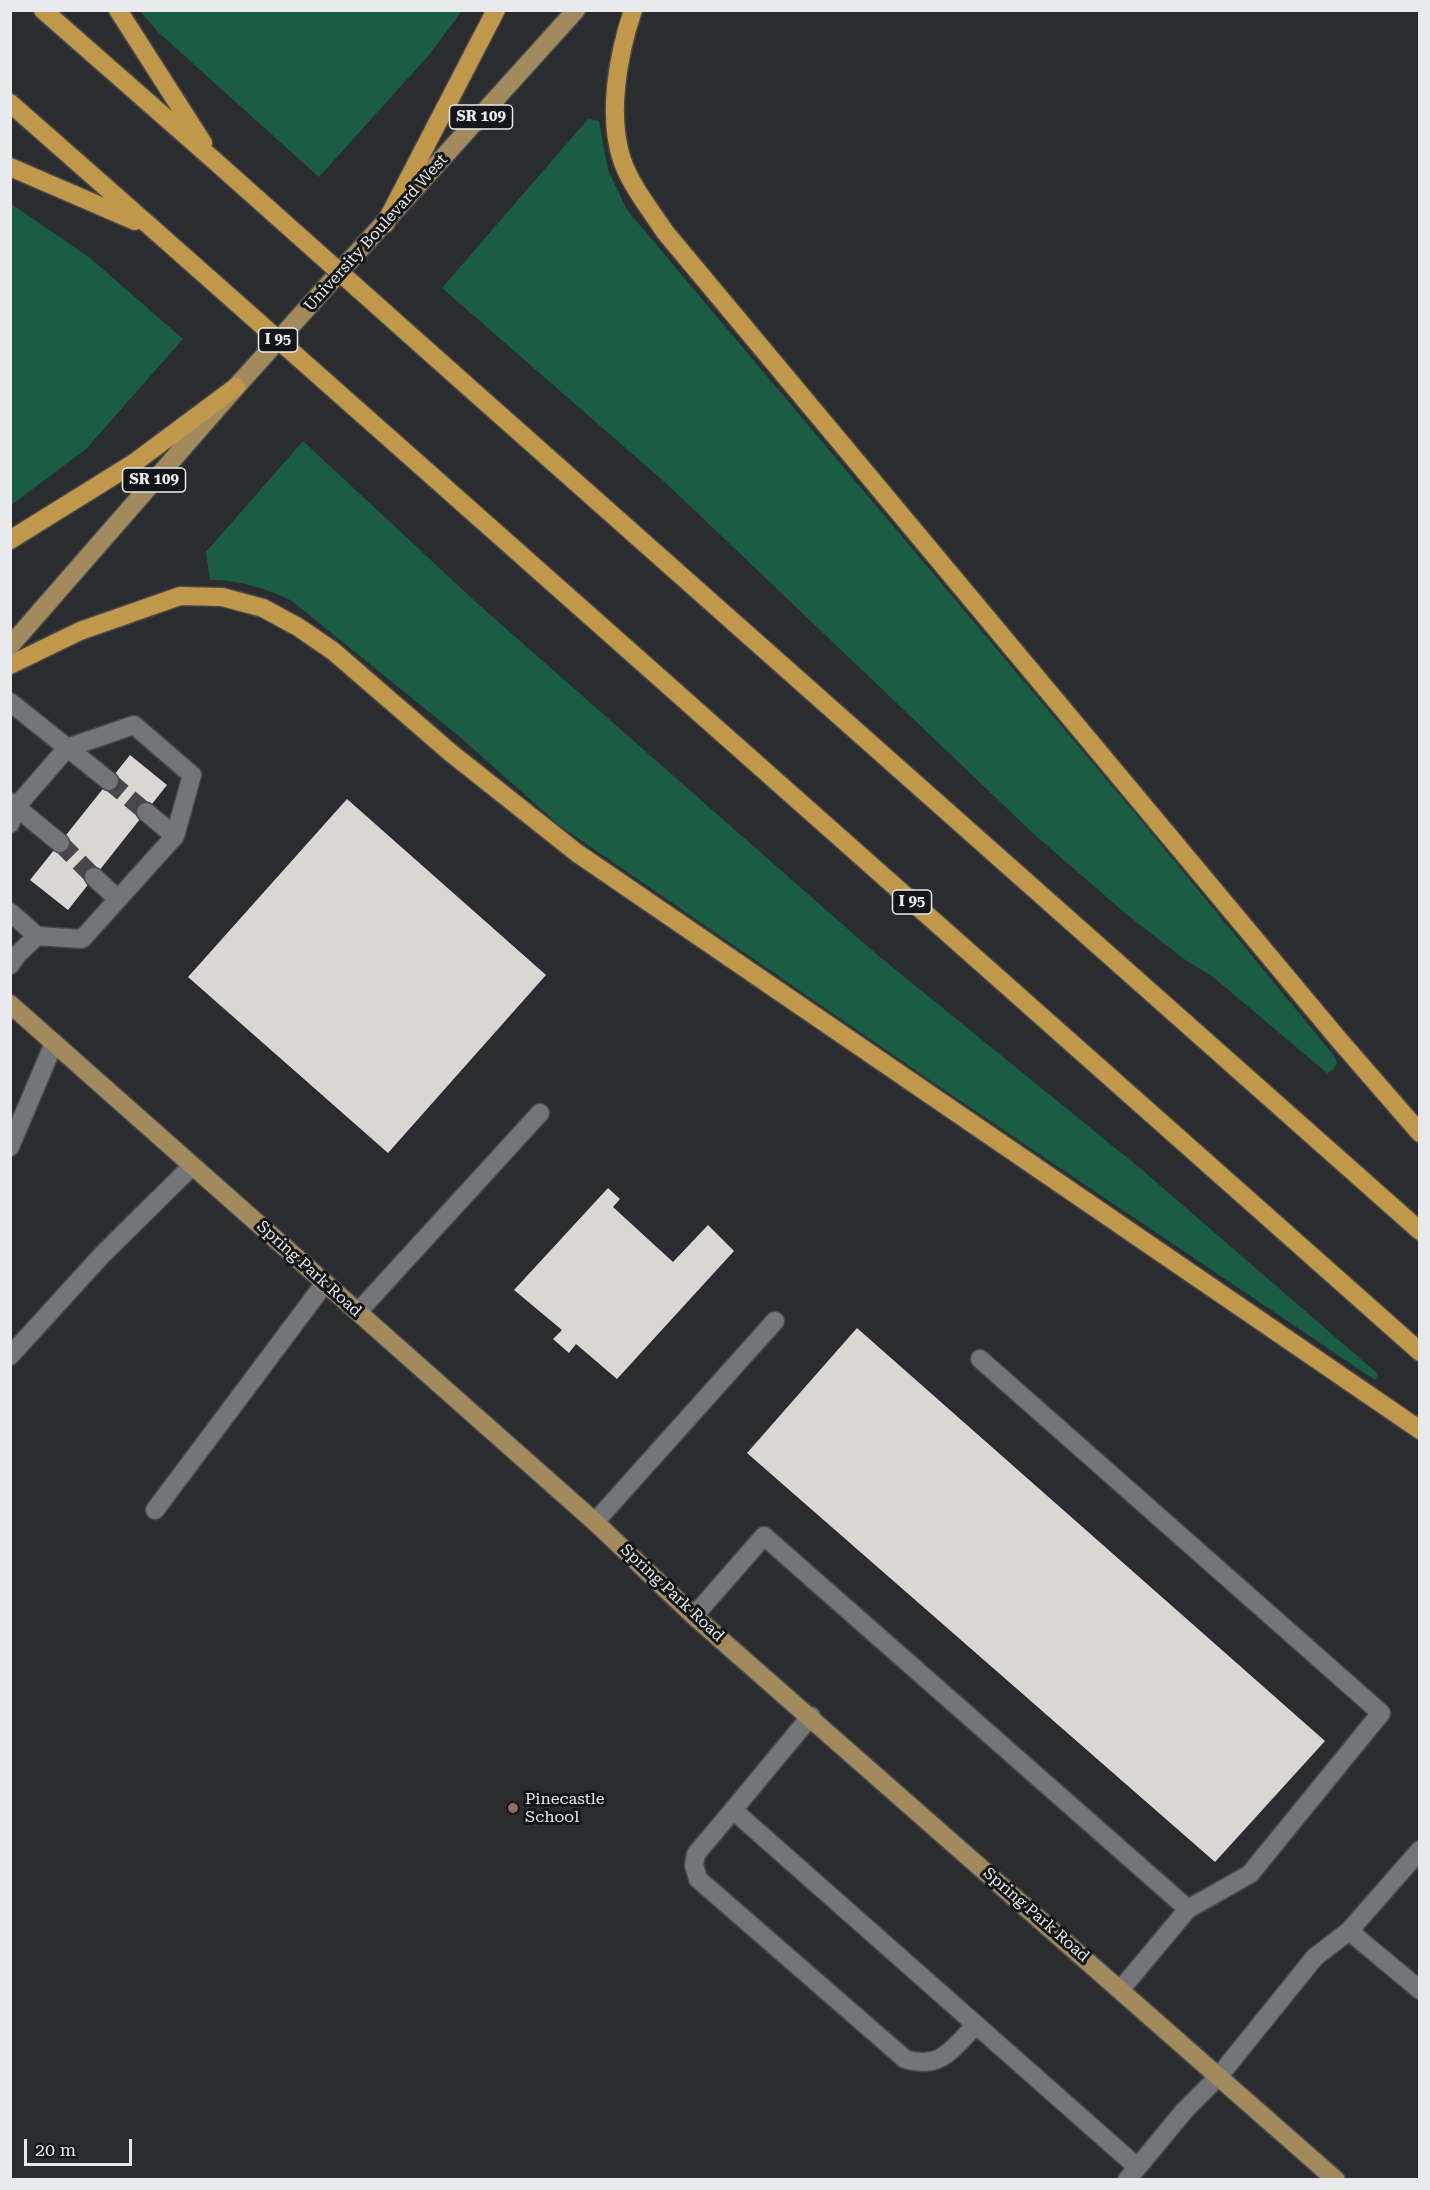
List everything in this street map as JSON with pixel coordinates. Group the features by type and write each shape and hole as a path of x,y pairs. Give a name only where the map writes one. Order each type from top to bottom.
{"highway":[{"path":"43,10 1419,1231"},
{"path":"118,10 216,162"},
{"path":"385,224 496,10"},
{"path":"633,10 619,76 615,121 622,160 638,193 665,232 1340,1041 1419,1132"},
{"name":"I 95","path":"10,103 1419,1352"},
{"path":"10,167 152,228"},
{"path":"10,540 134,463 236,387"},
{"path":"10,665 80,631 180,596 222,597 263,608 298,627 333,651 451,753 577,853 1419,1430"}],"main road":[{"name":"University Boulevard West","path":"10,646 236,387 576,10"},
{"name":"Spring Park Road","path":"10,1004 595,1522 694,1616 811,1716 1335,2180"}],"lane":[{"path":"10,702 109,781"},
{"path":"10,912 38,936 82,939 175,836 192,775 134,725 67,748 12,811 60,843"},
{"path":"146,812 175,836"},
{"path":"94,878 118,899"},
{"path":"10,965 18,954 38,936"},
{"path":"10,1147 54,1043"},
{"path":"358,1312 540,1113"},
{"path":"10,1356 102,1255 192,1166"},
{"path":"155,1510 325,1283"},
{"path":"595,1522 775,1321"},
{"path":"980,1359 1381,1713 1250,1874 1188,1909 1121,1989"},
{"path":"694,1616 764,1536 1188,1909"},
{"path":"811,1716 696,1854 694,1865 698,1879 905,2059 921,2064 941,2060 976,2025"},
{"path":"733,1810 976,2025 1131,2173 1185,2110 1219,2076 1316,1957 1349,1931 1419,1850"},
{"path":"1349,1931 1419,1990"}],"green space":[{"path":"140,11 462,11 428,56 319,177 158,32"},
{"path":"588,119 599,121 608,170 627,210 1144,824 1335,1057 1337,1063 1333,1070 1327,1073 1213,977 1184,959 1125,913 1036,836 668,485 442,288"},
{"path":"10,203 90,258 183,339 86,449 11,505"},
{"path":"303,441 479,605 875,953 1141,1169 1378,1374 1375,1380 931,1081 559,825 460,737 292,601 252,586 232,581 210,580 206,552"}],"building":[{"path":"130,755 167,785 68,910 30,880"},
{"path":"347,799 546,975 388,1153 188,977"},
{"path":"608,1188 620,1199 613,1207 673,1262 708,1225 734,1251 617,1379 576,1344 569,1353 553,1339 562,1330 514,1290"},
{"path":"857,1328 1325,1741 1215,1862 747,1453"}],"tunnel":[{"path":"109,781 146,812"},
{"path":"60,843 94,877"}],"place":[{"name":"Pinecastle School","path":"513,1808"}]}
